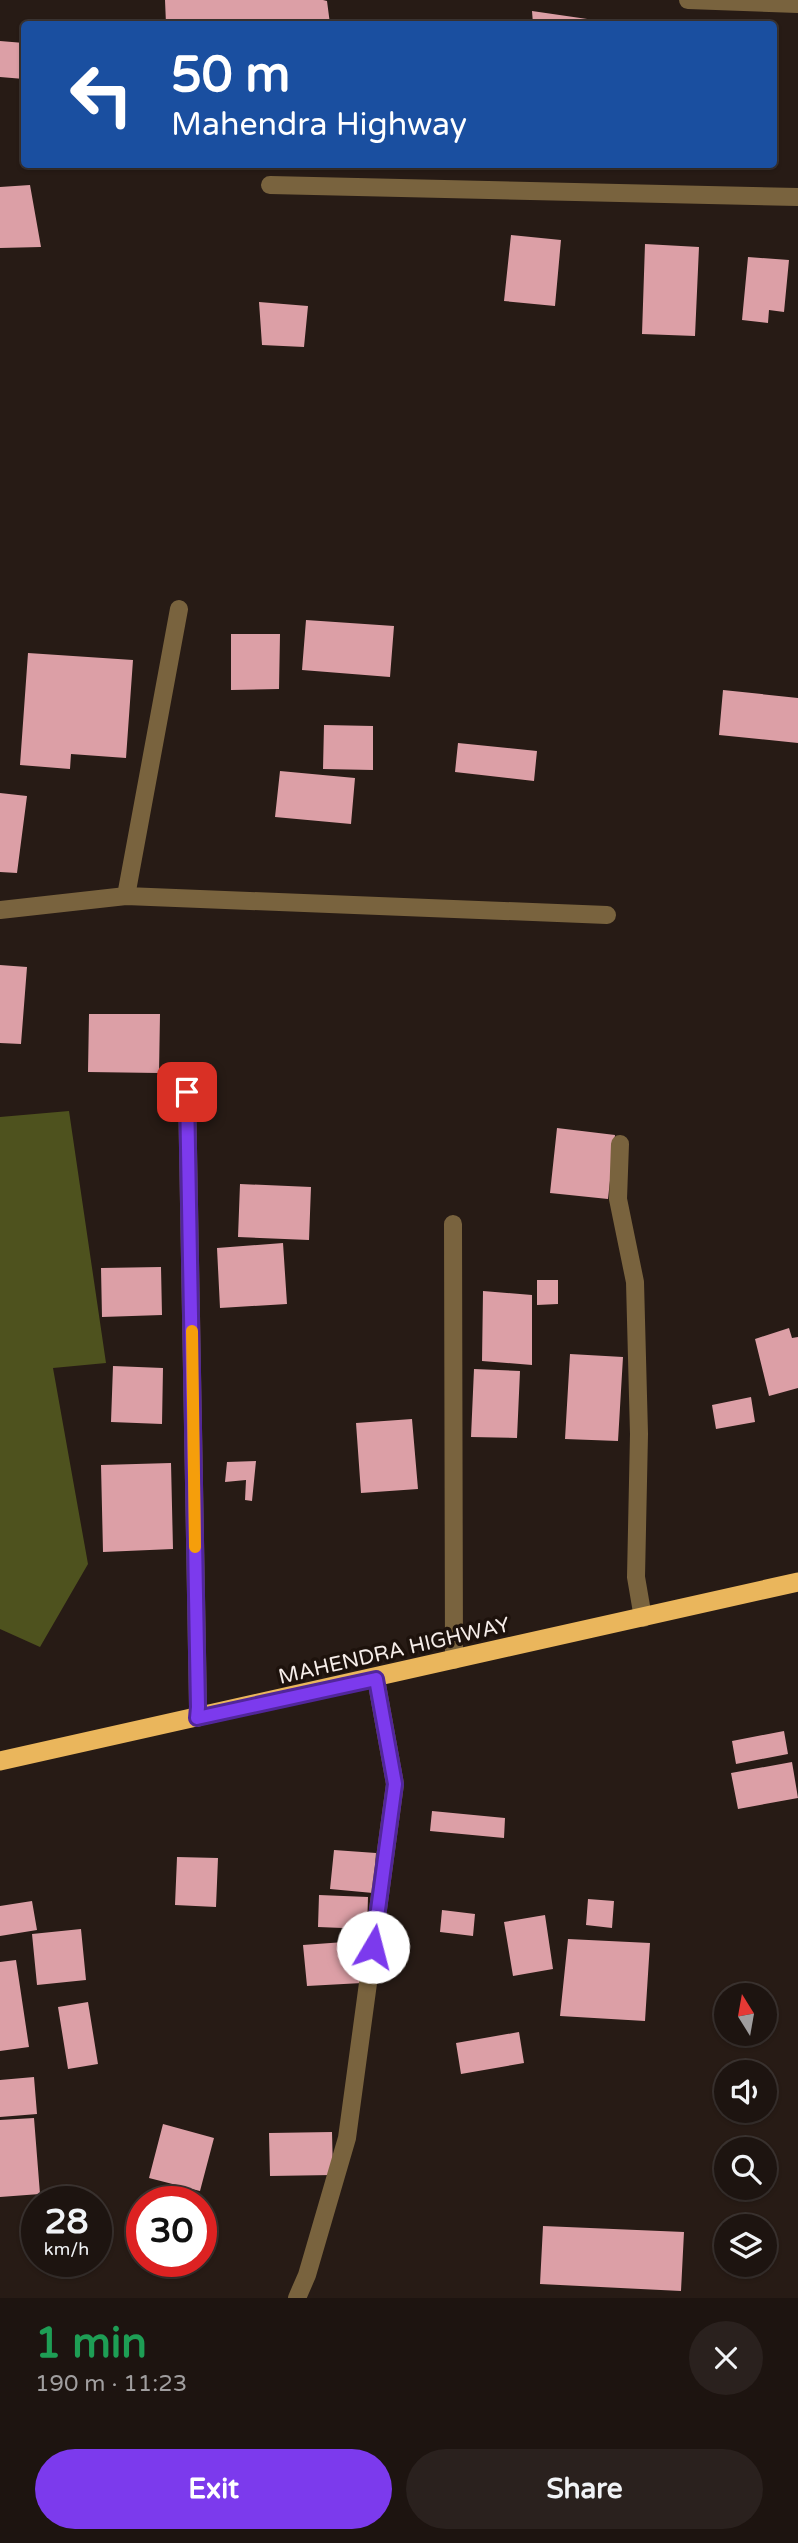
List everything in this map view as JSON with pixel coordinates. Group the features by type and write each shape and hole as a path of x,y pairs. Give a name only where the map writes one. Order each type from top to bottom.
{"highway":[{"name":"MAHENDRA HIGHWAY","path":"0,1761 376,1679 798,1582"}],"street":[{"path":"688,0 798,4"},
{"path":"270,185 798,197"},
{"path":"126,896 178,609"},
{"path":"0,910 126,896 607,915"},
{"path":"187,1092 197,1718"},
{"path":"620,1144 618,1199 635,1282 639,1434 636,1577 643,1618"},
{"path":"453,1224 454,1660"},
{"path":"297,2298 307,2275 347,2138 395,1784 376,1679"}],"green space":[{"path":"69,1111 106,1363 53,1368 88,1564 40,1647 0,1629 0,1117"}],"building":[{"path":"165,0 323,0 327,1 330,21 166,21"},
{"path":"532,11 601,21 533,21"},
{"path":"0,41 21,43 21,79 0,77"},
{"path":"30,185 41,247 0,248 0,187"},
{"path":"511,235 561,240 555,306 504,301"},
{"path":"645,244 699,247 695,336 642,334"},
{"path":"748,257 789,260 784,312 769,310 768,323 742,320"},
{"path":"259,302 308,306 304,347 262,345"},
{"path":"306,620 394,626 390,677 302,670"},
{"path":"231,634 280,634 279,689 231,690"},
{"path":"28,653 133,660 126,758 71,754 70,769 20,765"},
{"path":"723,690 798,698 798,743 719,735"},
{"path":"324,725 373,726 373,770 323,769"},
{"path":"458,743 537,751 534,781 455,772"},
{"path":"280,771 355,778 351,824 275,817"},
{"path":"0,793 27,796 17,873 0,872"},
{"path":"0,965 27,967 21,1044 0,1043"},
{"path":"89,1014 160,1014 159,1073 88,1072"},
{"path":"557,1128 615,1135 608,1199 550,1193"},
{"path":"240,1184 311,1187 309,1240 238,1237"},
{"path":"283,1243 287,1304 220,1308 217,1248"},
{"path":"161,1267 162,1315 102,1317 101,1268"},
{"path":"537,1280 558,1280 558,1304 537,1305"},
{"path":"483,1291 532,1295 532,1365 482,1361"},
{"path":"789,1328 792,1338 798,1337 798,1388 769,1396 755,1339"},
{"path":"570,1354 623,1357 618,1441 565,1439"},
{"path":"113,1366 163,1368 162,1424 111,1422"},
{"path":"474,1369 520,1371 517,1438 471,1437"},
{"path":"751,1397 755,1422 716,1429 712,1405"},
{"path":"412,1419 418,1489 361,1493 356,1423"},
{"path":"256,1461 252,1501 245,1500 246,1480 225,1482 227,1462"},
{"path":"171,1463 173,1549 103,1552 101,1465"},
{"path":"784,1731 788,1754 736,1764 732,1741"},
{"path":"792,1762 798,1798 738,1809 731,1773"},
{"path":"432,1811 505,1818 504,1838 430,1831"},
{"path":"334,1850 376,1853 373,1893 330,1889"},
{"path":"177,1857 218,1858 216,1907 175,1905"},
{"path":"319,1895 368,1897 367,1929 318,1927"},
{"path":"588,1899 614,1901 612,1928 586,1925"},
{"path":"32,1901 37,1930 0,1936 0,1906"},
{"path":"442,1910 475,1914 473,1936 440,1932"},
{"path":"545,1915 553,1969 513,1976 504,1922"},
{"path":"81,1929 86,1980 37,1985 32,1934"},
{"path":"568,1939 650,1943 645,2021 560,2016"},
{"path":"358,1941 362,1983 307,1986 303,1945"},
{"path":"16,1960 29,2047 0,2051 0,1962"},
{"path":"88,2002 98,2064 68,2069 58,2007"},
{"path":"519,2032 524,2063 461,2074 456,2043"},
{"path":"34,2077 37,2114 0,2117 0,2080"},
{"path":"34,2118 39,2186 21,2186 21,2195 0,2197 0,2120"},
{"path":"163,2124 214,2138 201,2186 180,2186 149,2178"},
{"path":"332,2132 333,2175 270,2176 269,2133"},
{"path":"543,2226 684,2232 681,2291 540,2284"}],"slow traffic":[{"path":"192,1331 195,1547"}],"route":[{"path":"187,1092 197,1718 376,1679 395,1784 373,1947"}]}
